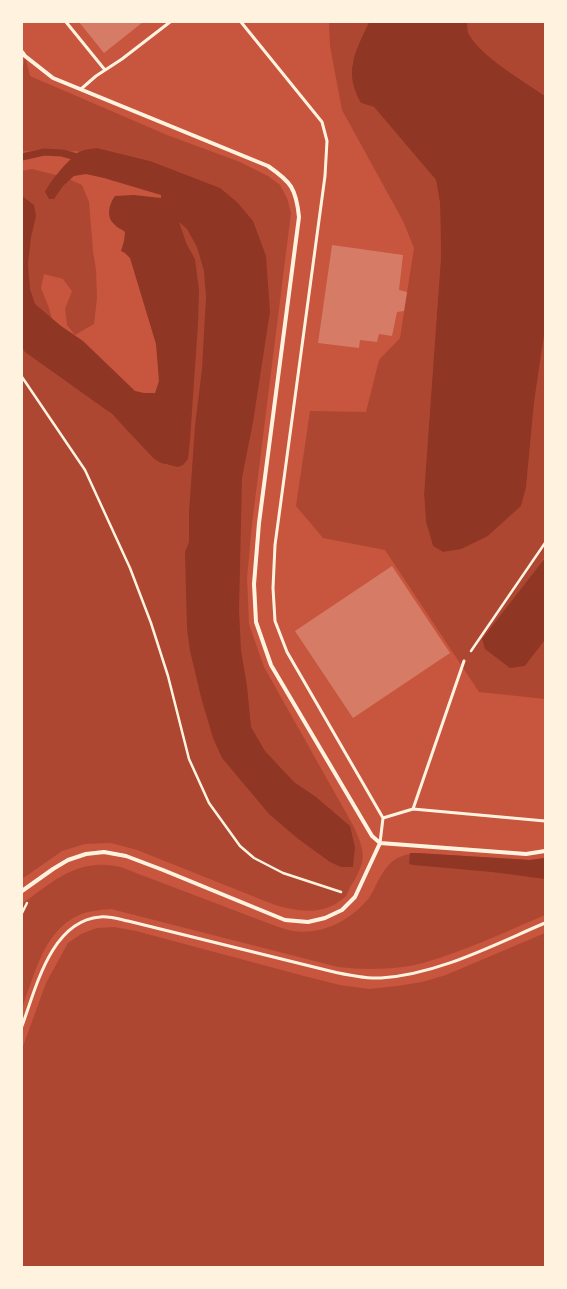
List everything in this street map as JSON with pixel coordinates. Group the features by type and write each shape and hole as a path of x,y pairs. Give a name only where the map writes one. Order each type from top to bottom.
{"street":[{"path":"23,55 53,78 268,166 282,176 292,188 297,200 298,217 259,523 254,584 256,622 271,665 372,836 380,843 526,854 545,852"},
{"path":"22,891 68,860 86,854 104,852 126,856 285,920 308,922 325,918 342,910 355,897 380,843"}],"lane":[{"path":"66,22 105,70"},
{"path":"81,89 170,22"},
{"path":"241,22 322,122 327,141 324,184 276,545 272,588 275,621 287,652 383,818 380,843"},
{"path":"413,809 464,661"},
{"path":"383,818 413,809 545,821"},
{"path":"22,1026 40,976 59,939 71,928 100,917 128,920 342,974 380,978 422,972 465,957 545,923"}],"path":[{"path":"22,377 86,470 130,568 151,623 168,676 189,759 209,803 240,846 254,858 283,873 355,897"},
{"path":"464,661 545,543"}],"shaded area":[{"path":"329,22 369,22 352,64 361,103 374,107 436,180 440,203 441,256 424,495 426,522 433,546 443,552 488,536 521,506 526,488 534,403 545,329 545,558 543,559 525,666 545,640 545,699 479,692 385,550 323,538 296,506 310,411 366,412 379,360 400,338 414,248 403,221 342,110 330,46"},
{"path":"369,22 467,22 469,34 483,51 504,68 545,96 545,329 534,403 526,488 521,506 488,536 461,549 443,552 433,546 426,522 424,494 441,256 440,203 436,180 374,107 361,103 356,92 352,71 353,62 359,43"},
{"path":"467,22 545,22 545,96 504,68 483,51 469,34"},
{"path":"25,56 30,76 167,135 240,162 268,176 280,185 287,198 291,213 252,524 247,578 249,624 264,667 354,827 360,843 363,856 357,876 345,897 330,907 307,911 275,905 137,850 111,843 85,844 62,851 22,879 22,171 32,169 64,177 82,185 89,202 96,270 97,298 94,324 75,335 67,325 65,309 72,291 63,279 44,274 41,288 49,308 56,334 156,428 169,207 150,161 97,148 86,155 77,151 51,149 22,151 22,73","holes":["108,410 170,466 154,459"]},
{"path":"97,148 150,161 220,188 237,202 253,221 266,256 270,312 253,422 242,478 239,610 241,650 247,686 251,727 265,751 294,782 316,797 350,826 355,847 353,867 341,867 330,862 297,838 269,814 222,758 213,738 201,697 190,651 187,629 185,552 189,542 189,512 195,426 202,369 206,297 204,271 197,247 187,229 179,222 187,245 195,259 199,290 190,440 188,459 183,465 178,467 161,463 154,459 112,414 25,352 22,348 22,196 34,205 36,216 31,237 28,264 30,289 35,304 61,326 83,341 135,391 155,393 159,381 156,344 130,258 121,251 125,232 117,227 112,221 109,210 115,196 134,195 161,198 161,195 86,174 74,176 63,186 54,199 49,199 45,192 55,176 75,155 84,150"},
{"path":"545,558 545,640 525,666 510,668 485,649 482,639"},
{"path":"410,853 530,860 545,858 545,879 492,872 413,865 409,864"},
{"path":"417,853 530,860 545,858 545,915 485,941 423,963 392,968 359,969 338,967 111,909 93,911 75,917 64,924 55,934 41,957 22,1008 22,904 54,881 76,869 101,865 120,867 273,925 291,931 305,932 326,928 354,913 369,898 385,869 393,861 409,854"},
{"path":"114,927 136,931 340,985 369,989 422,982 446,975 545,933 545,1267 22,1267 22,1049 46,983 68,943 81,934 97,928"}],"building":[{"path":"79,22 143,22 104,53"},
{"path":"332,245 403,255 399,290 407,292 404,311 397,312 392,336 379,334 377,342 360,340 359,348 318,343"},
{"path":"392,566 450,653 353,718 295,631"}],"waterway":[{"path":"22,157 44,152 62,153 84,159"}]}
